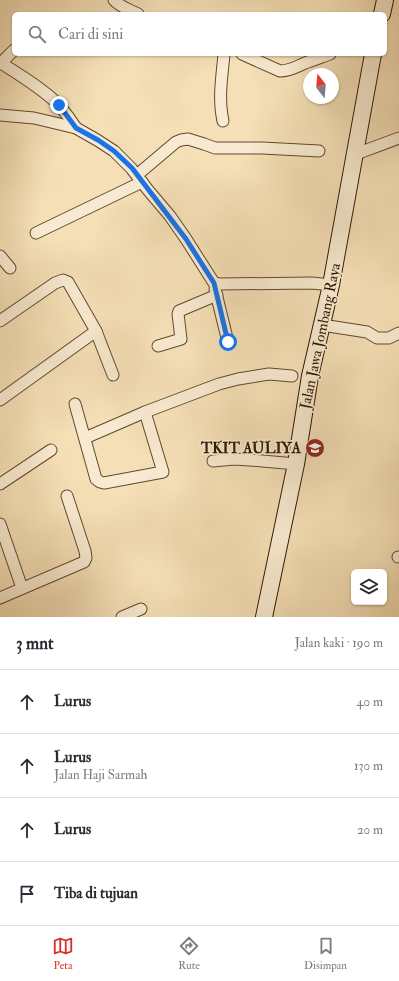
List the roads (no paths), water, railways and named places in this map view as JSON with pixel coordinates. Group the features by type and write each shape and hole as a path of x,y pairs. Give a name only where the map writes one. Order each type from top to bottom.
{"main road":[{"path":"382,12 385,0"},
{"name":"Jalan Jawa Jombang Raya","path":"264,617 296,464 310,376 331,285 356,154 371,56"}],"street":[{"path":"114,0 117,4 133,12"},
{"path":"12,52 0,64 22,76 44,92 59,105 76,128"},
{"path":"223,121 220,94 224,56"},
{"path":"246,56 280,71 286,71 292,70 325,56"},
{"path":"0,115 34,118 76,128 114,151 132,168 170,216 214,283 228,342"},
{"path":"356,154 399,138"},
{"path":"36,233 139,178 176,142 181,140 188,139 215,148 262,148 319,151"},
{"path":"0,256 10,268"},
{"path":"0,321 55,283 63,280 68,282 96,331 113,375"},
{"path":"214,283 331,285"},
{"path":"158,346 181,339 178,314 179,311 217,295"},
{"path":"322,325 367,332 377,338 388,338 399,333"},
{"path":"0,400 96,331"},
{"path":"85,438 145,412 219,384 238,379 270,380 292,376 310,376"},
{"path":"75,404 96,479 104,483 163,472 145,412"},
{"path":"0,484 51,450"},
{"path":"213,461 234,459 296,464"},
{"path":"0,598 84,562 86,558 85,551 67,496"},
{"path":"0,524 22,588"},
{"path":"122,617 140,609"}],"place":[{"name":"TKIT AULIYA","path":"315,448"}]}
